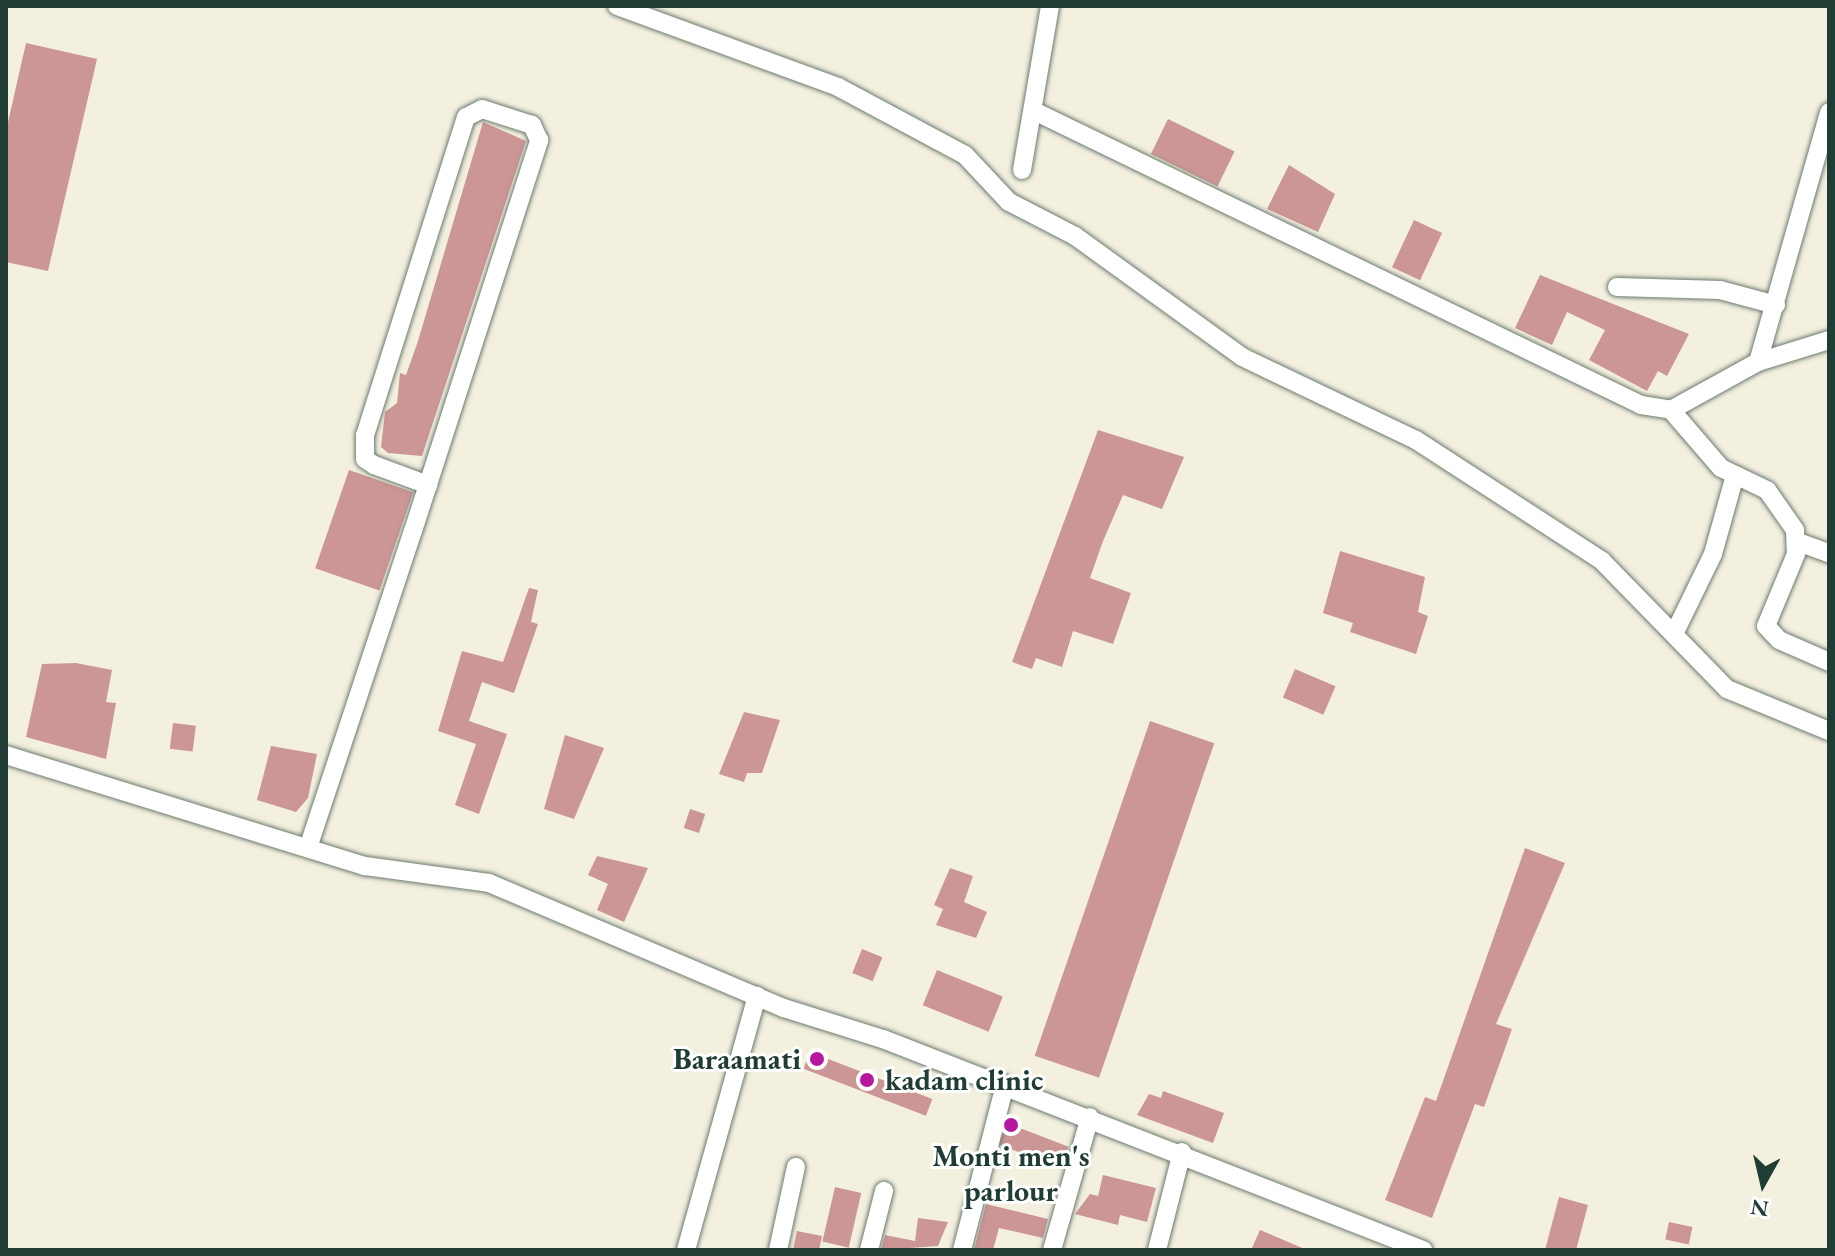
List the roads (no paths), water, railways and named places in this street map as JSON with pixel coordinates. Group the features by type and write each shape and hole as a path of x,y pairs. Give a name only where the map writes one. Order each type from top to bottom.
{"street":[{"path":"617,6 826,82 965,155 1009,202 1075,236 1242,357 1416,440 1573,541 1627,582 1674,634 1745,701 1829,731"},
{"path":"1022,170 1050,6"},
{"path":"308,848 428,485 539,140 532,125 482,109 466,117 363,450 374,465 428,485"},
{"path":"1034,111 1641,405 1671,410 1758,362 1829,340"},
{"path":"1758,362 1829,112"},
{"path":"1617,287 1720,290 1776,305"},
{"path":"1671,410 1713,461 1767,490 1798,542 1829,553"},
{"path":"1674,634 1708,567 1735,475"},
{"path":"1798,542 1766,626 1779,640 1829,662"},
{"path":"6,755 380,869 489,883 757,996 1182,1152 1423,1250"},
{"path":"686,1250 757,996"},
{"path":"962,1250 1005,1085"},
{"path":"1052,1250 1090,1117"},
{"path":"1157,1250 1182,1152"},
{"path":"778,1250 796,1167"},
{"path":"869,1250 884,1191"}],"place":[{"name":"Baraamati","path":"817,1059"},
{"name":"kadam clinic","path":"867,1080"},
{"name":"Monti men's parlour","path":"1011,1125"}]}
